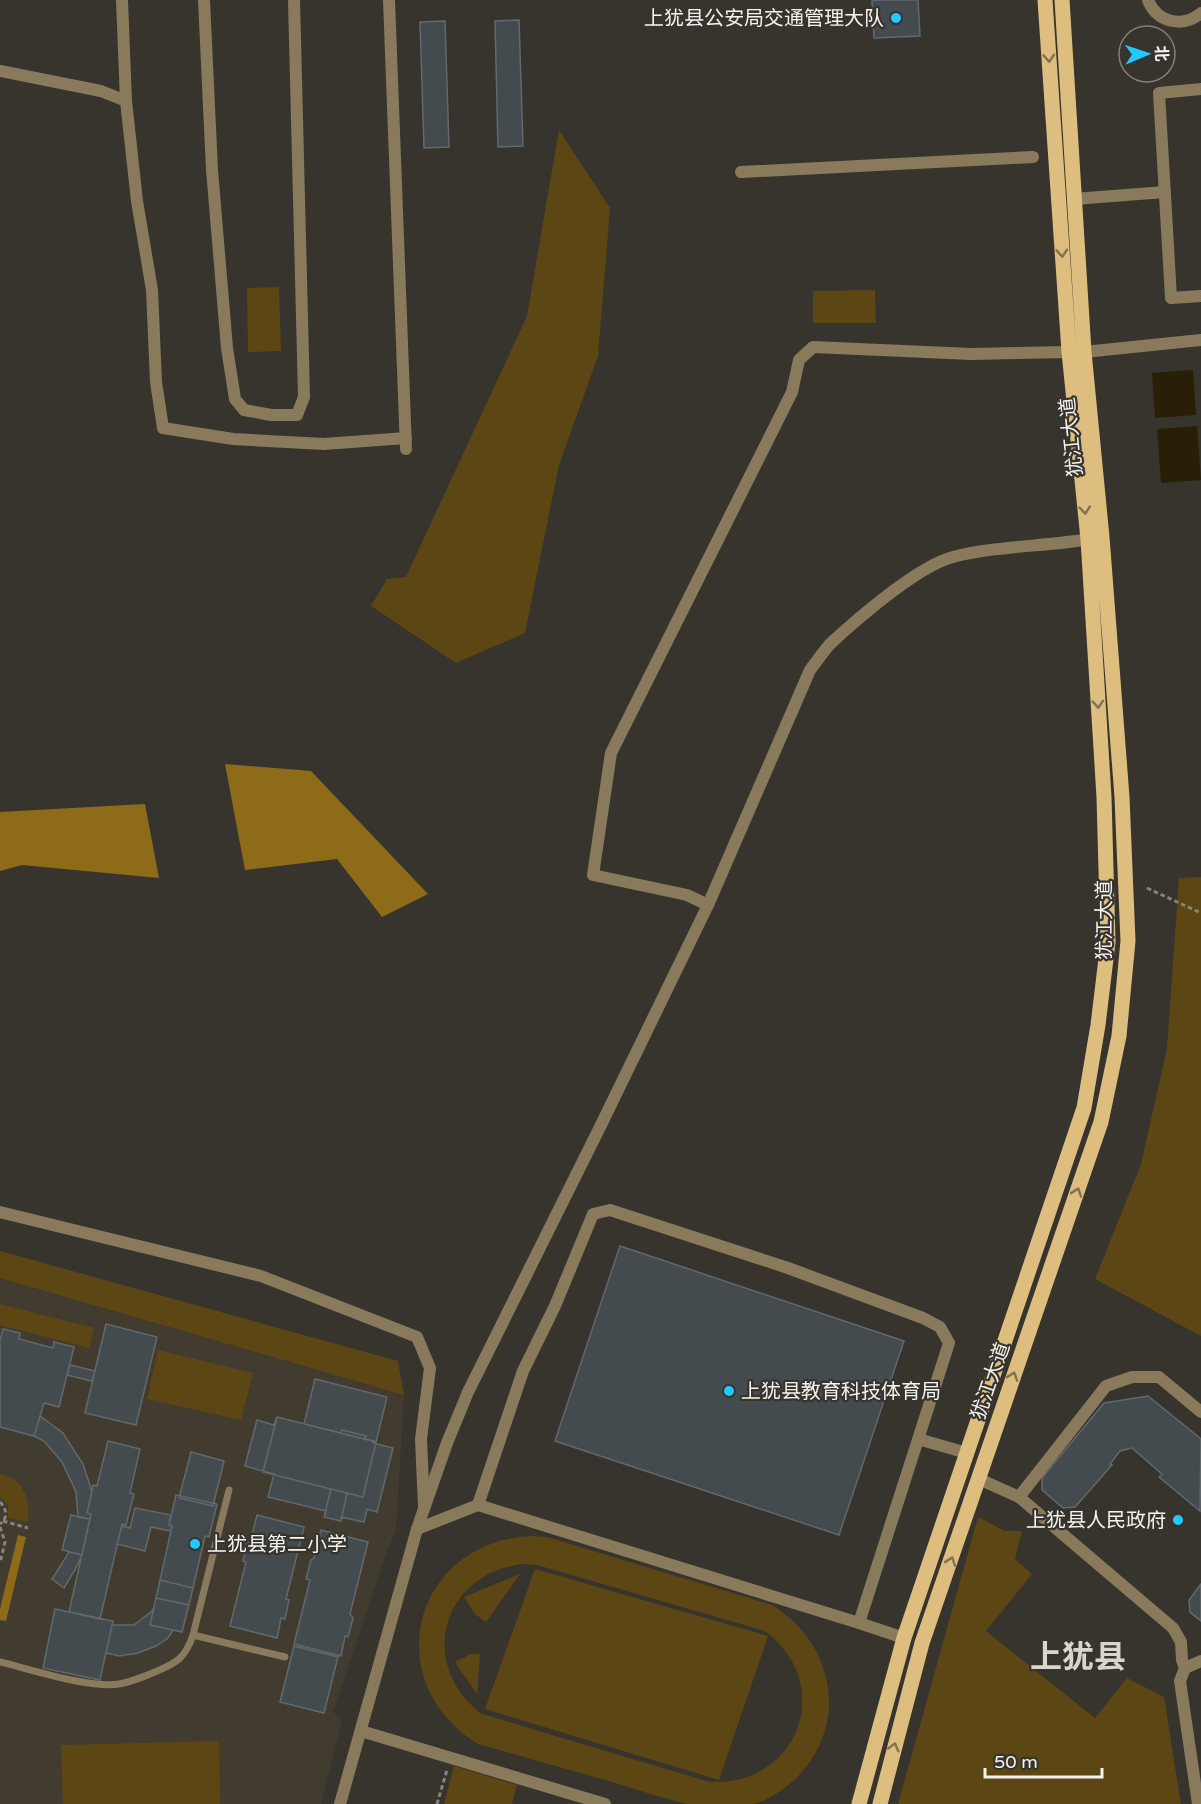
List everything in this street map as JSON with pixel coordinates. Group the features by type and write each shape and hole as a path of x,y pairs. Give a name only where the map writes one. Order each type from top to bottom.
{"main road":[{"name":"犹江大道","path":"880,1804 922,1643 1101,1122 1119,1036 1128,941 1122,797 1076,352 1045,0"},
{"name":"犹江大道","path":"1062,0 1074,199 1076,352"},
{"name":"犹江大道","path":"860,1804 904,1638 1083,1108 1098,1025 1108,942 1095,538"}],"street":[{"path":"122,0 126,101 136,201 152,290 156,382 163,428 232,439 324,444 406,444 389,0"},
{"path":"204,0 212,170 227,348 234,399 244,410 271,415 297,415 304,397 294,0"},
{"path":"1148,0 1158,15 1169,21 1182,22 1195,18 1201,13"},
{"path":"0,71 101,91 126,101"},
{"path":"1201,89 1159,93 1171,298 1201,296"},
{"path":"741,171 1033,157"},
{"path":"1074,199 1165,192"},
{"path":"708,905 687,895 593,875 611,753 792,393 799,360 813,347 970,354 1076,352 1201,340"},
{"path":"340,1804 417,1529 447,1443 468,1392 708,905 810,670 828,646 871,609 919,573 951,557 987,550 1095,538"},
{"path":"478,1505 523,1371 555,1306 593,1214 610,1210 788,1268 922,1318 940,1327 949,1343 859,1623"},
{"path":"0,1212 261,1276 417,1337 430,1368 421,1439 424,1508"},
{"path":"1018,1497 1106,1386 1132,1377 1159,1377 1201,1412"},
{"path":"918,1438 967,1453"},
{"path":"979,1479 1018,1497 1173,1628 1181,1642 1185,1668 1180,1681 1198,1804"},
{"path":"417,1529 478,1505 904,1638"},
{"path":"1185,1668 1201,1661"},
{"path":"361,1731 605,1804"}],"lane":[{"path":"0,1662 100,1685 119,1684 139,1679 182,1658 193,1635 229,1490"},
{"path":"193,1635 285,1657"}],"path":[{"path":"1147,888 1201,913"},
{"path":"0,1502 6,1509 6,1516 1,1524 5,1542 0,1563"},
{"path":"1,1524 28,1528"},
{"path":"437,1804 450,1762"}],"shaded area":[{"path":"559,130 610,208 598,356 559,465 525,633 456,663 371,606 387,579 406,577 527,316"},
{"path":"279,287 281,351 248,352 247,288"},
{"path":"875,290 876,323 813,323 813,291"},
{"path":"1193,370 1196,415 1155,418 1152,373"},
{"path":"1197,426 1201,480 1161,483 1157,429"},
{"path":"225,764 311,771 428,894 382,917 337,859 245,870"},
{"path":"145,804 159,878 22,865 0,871 0,812"},
{"path":"1201,877 1201,1336 1095,1279 1141,1164 1167,1048 1179,878"},
{"path":"0,1251 398,1361 404,1395 0,1278"},
{"name":"上犹县第二小学","path":"0,1278 404,1395 396,1530 384,1559 333,1712 342,1719 321,1804 0,1804"},
{"path":"0,1304 94,1328 89,1348 0,1325"},
{"path":"158,1350 253,1373 241,1420 147,1399"},
{"path":"0,1474 15,1481 24,1492 27,1498 28,1522 8,1518 8,1505 0,1497"},
{"path":"978,1517 1005,1531 1022,1531 1015,1559 1032,1574 986,1631 1095,1718 1127,1678 1164,1697 1181,1804 898,1804"},
{"path":"18,1535 26,1537 6,1621 0,1620 0,1609"},
{"path":"531,1536 547,1537 772,1605 785,1614 796,1624 814,1648 826,1676 829,1707 827,1720 820,1745 806,1767 788,1786 762,1801 752,1804 688,1804 478,1744 446,1718 427,1686 419,1653 422,1619 436,1588 459,1562 491,1544","holes":["524,1564 537,1565 765,1631 787,1653 799,1678 802,1703 798,1728 785,1750 766,1768 741,1779 710,1782 482,1714 461,1694 449,1671 445,1647 448,1624 457,1602 474,1584 496,1571"]},
{"path":"535,1569 768,1636 719,1780 485,1709"},
{"path":"520,1574 486,1622 475,1614 464,1597"},
{"path":"471,1654 480,1654 477,1694 455,1662"},
{"path":"219,1741 220,1804 63,1804 61,1745"},
{"path":"454,1766 517,1785 512,1804 444,1804"}],"building":[{"name":"上犹县公安局交通管理大队","path":"918,0 920,36 874,38 872,1"},
{"path":"519,20 523,146 498,147 495,21"},
{"path":"445,21 449,147 424,148 420,22"},
{"name":"上犹县教育科技体育局","path":"620,1246 904,1341 839,1535 555,1441"},
{"path":"106,1324 157,1337 136,1425 85,1413"},
{"path":"3,1329 20,1333 19,1339 53,1348 54,1342 74,1347 59,1407 44,1403 34,1436 0,1427 0,1340"},
{"path":"70,1365 95,1371 92,1381 67,1375"},
{"path":"315,1379 387,1397 376,1442 304,1424"},
{"path":"1148,1396 1201,1439 1200,1511 1159,1477 1162,1474 1132,1448 1120,1451 1110,1464 1112,1465 1075,1507 1063,1508 1042,1490 1042,1478 1104,1403"},
{"path":"40,1416 63,1433 83,1464 92,1492 87,1513 91,1514 90,1519 78,1517 76,1492 62,1462 44,1441 34,1436"},
{"path":"277,1417 341,1433 342,1430 366,1436 365,1439 374,1441 373,1443 393,1448 377,1512 367,1509 364,1522 341,1517 341,1521 324,1517 326,1511 268,1497 274,1474 245,1466 257,1420 274,1425"},
{"path":"277,1417 376,1442 363,1497 263,1472"},
{"path":"108,1441 140,1449 130,1493 134,1494 126,1525 122,1524 100,1619 69,1612 91,1514 87,1513 93,1485 97,1486"},
{"path":"191,1452 224,1461 213,1506 179,1498"},
{"path":"331,1489 347,1493 341,1521 324,1517"},
{"path":"176,1495 217,1504 209,1537 205,1536 189,1605 156,1598 172,1526 169,1525"},
{"path":"135,1508 171,1515 169,1525 172,1526 171,1531 151,1527 145,1551 117,1544 122,1526 130,1528"},
{"path":"71,1515 90,1519 82,1555 62,1550"},
{"path":"257,1515 304,1527 286,1599 289,1600 285,1619 281,1618 277,1638 230,1626 246,1562 243,1561 247,1542 250,1543"},
{"path":"321,1530 368,1542 350,1614 353,1618 348,1637 345,1636 341,1656 294,1644 310,1580 306,1579"},
{"path":"69,1552 82,1555 64,1588 52,1579"},
{"path":"160,1580 193,1588 182,1632 150,1625"},
{"path":"1201,1584 1201,1621 1190,1612 1189,1600"},
{"path":"154,1608 150,1625 173,1630 168,1638 138,1653 119,1656 106,1653 112,1625 134,1625"},
{"path":"55,1609 113,1621 100,1680 43,1668"},
{"path":"294,1646 338,1657 324,1713 280,1702"}],"place":[{"name":"上犹县公安局交通管理大队","path":"896,18"},
{"name":"上犹县教育科技体育局","path":"729,1391"},
{"name":"上犹县人民政府","path":"1178,1520"},
{"name":"上犹县第二小学","path":"195,1544"}],"district":[{"name":"上犹县","path":"1078,1657"}]}
